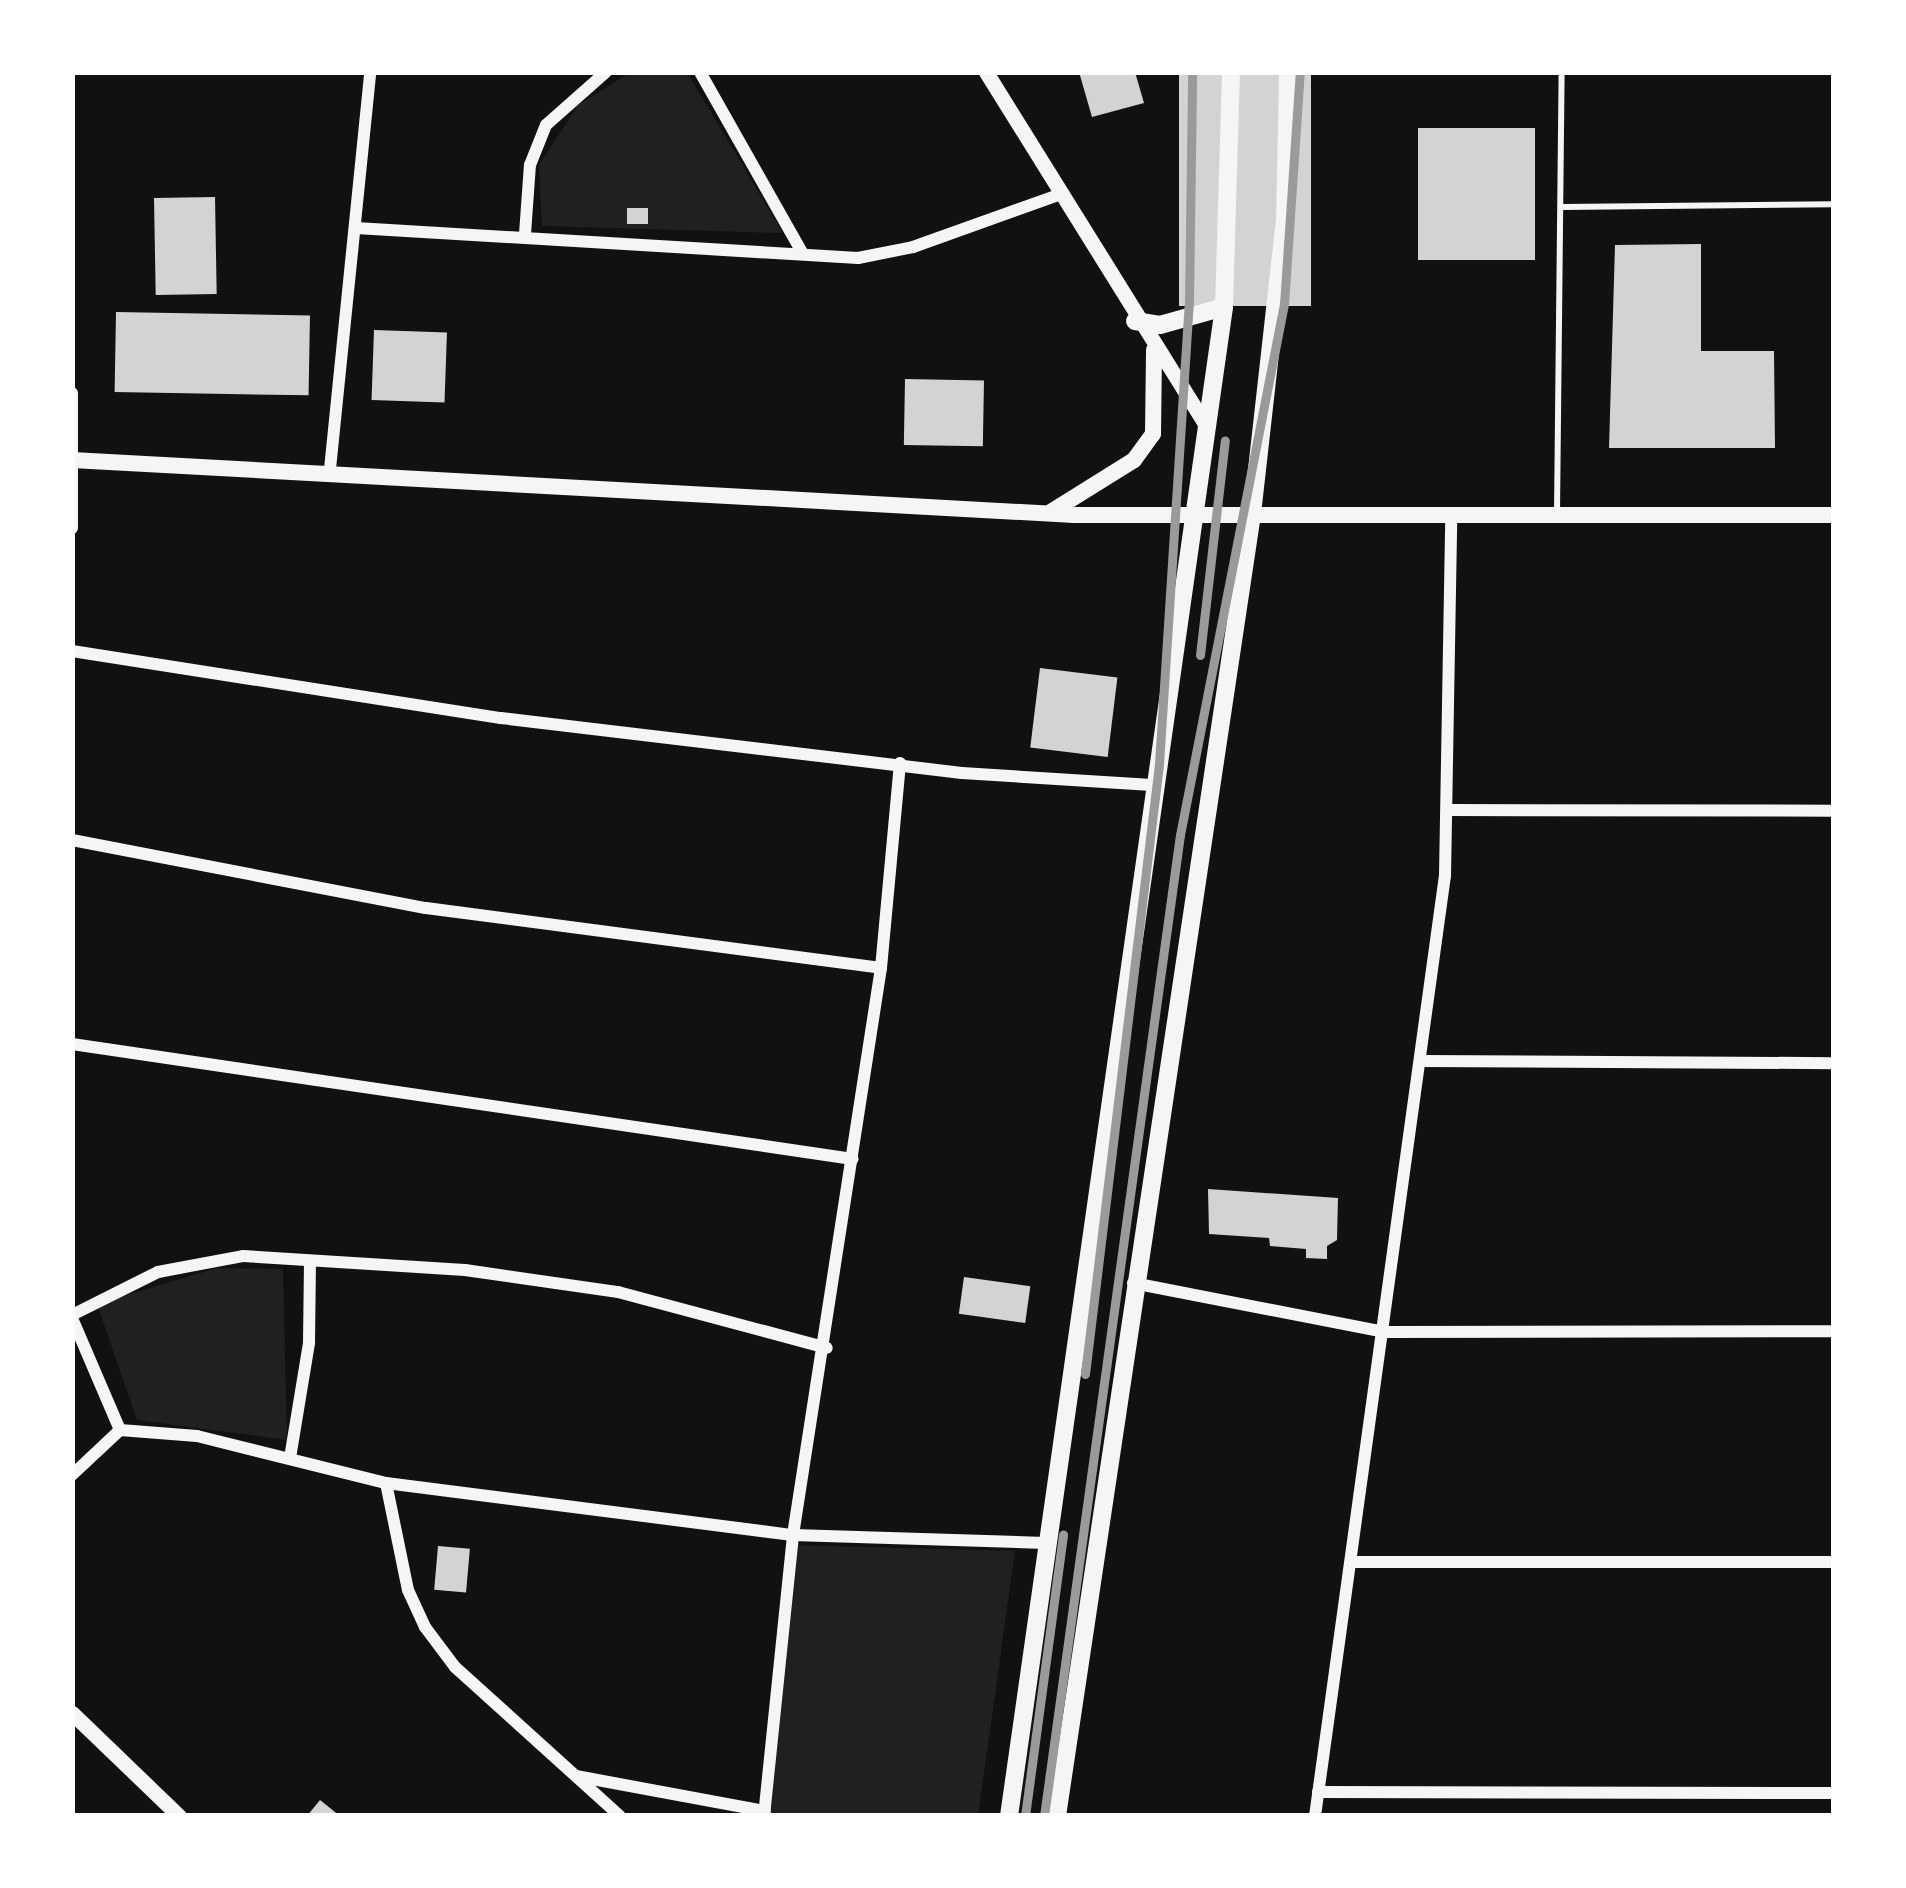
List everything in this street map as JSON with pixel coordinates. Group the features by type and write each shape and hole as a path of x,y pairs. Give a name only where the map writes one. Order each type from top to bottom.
{"main road":[{"path":"1009,1816 1152,784 1224,307 1232,72"},
{"path":"1057,1816 1132,1283 1252,514 1285,221 1288,72"},
{"path":"1135,321 1160,325 1224,307"},
{"path":"1048,514 1134,460 1153,434 1154,350"},
{"path":"74,460 330,469 1048,514 1834,515"}],"street":[{"path":"330,469 370,72"},
{"path":"525,234 530,165 546,125 606,72"},
{"path":"700,72 802,252"},
{"path":"986,72 1135,321 1207,428"},
{"path":"356,228 525,234 858,258 913,247 1058,195"},
{"path":"72,393 72,528"},
{"path":"1315,1816 1421,1061 1450,810 1450,517"},
{"path":"72,651 501,718 900,763 1152,784"},
{"path":"575,1776 764,1814 793,1535 827,1348 881,968 900,763"},
{"path":"1450,810 1834,812"},
{"path":"72,840 426,908 881,968"},
{"path":"72,1044 853,1160"},
{"path":"1421,1061 1834,1063"},
{"path":"120,1430 72,1317 158,1272 214,1259 465,1270 618,1292 827,1348"},
{"path":"290,1458 308,1343 310,1261"},
{"path":"1132,1283 1384,1332 1834,1331"},
{"path":"72,1475 120,1430 197,1436 386,1483 793,1535 1045,1543"},
{"path":"386,1483 408,1590 425,1627 455,1667 620,1816"},
{"path":"1351,1562 1834,1562"},
{"path":"72,1713 179,1816"},
{"path":"1318,1792 1834,1793"}],"lane":[{"path":"1557,517 1562,72"},
{"path":"1562,207 1834,204"}],"shaded area":[{"path":"631,72 687,72 783,233 542,226 539,165 578,105"},
{"path":"217,1268 283,1269 287,1440 137,1420 97,1304"},
{"path":"791,1545 1015,1551 978,1816 768,1816"}],"building":[{"path":"1079,72 1135,72 1144,103 1092,117"},
{"path":"1179,72 1311,72 1311,306 1179,306"},
{"path":"1418,128 1535,128 1535,260 1418,260"},
{"path":"215,197 217,294 156,295 154,198"},
{"path":"627,208 648,208 648,224 627,224"},
{"path":"1701,244 1701,351 1774,351 1775,448 1609,448 1615,245"},
{"path":"116,312 310,315 309,395 115,392"},
{"path":"374,330 447,333 445,403 372,400"},
{"path":"905,379 984,380 983,446 904,445"},
{"path":"1040,668 1117,678 1108,757 1030,747"},
{"path":"1208,1189 1338,1198 1337,1240 1327,1246 1327,1259 1306,1258 1306,1249 1270,1246 1269,1238 1209,1234"},
{"path":"964,1277 1030,1286 1025,1323 959,1314"},
{"path":"438,1546 470,1549 466,1593 434,1590"},
{"path":"320,1800 340,1816 307,1816"}],"railway":[{"path":"1085,1374 1159,764 1189,300 1192,72"},
{"path":"1044,1816 1180,835 1284,304 1300,72"},
{"path":"1200,655 1225,440"},
{"path":"1025,1816 1063,1535"}]}
